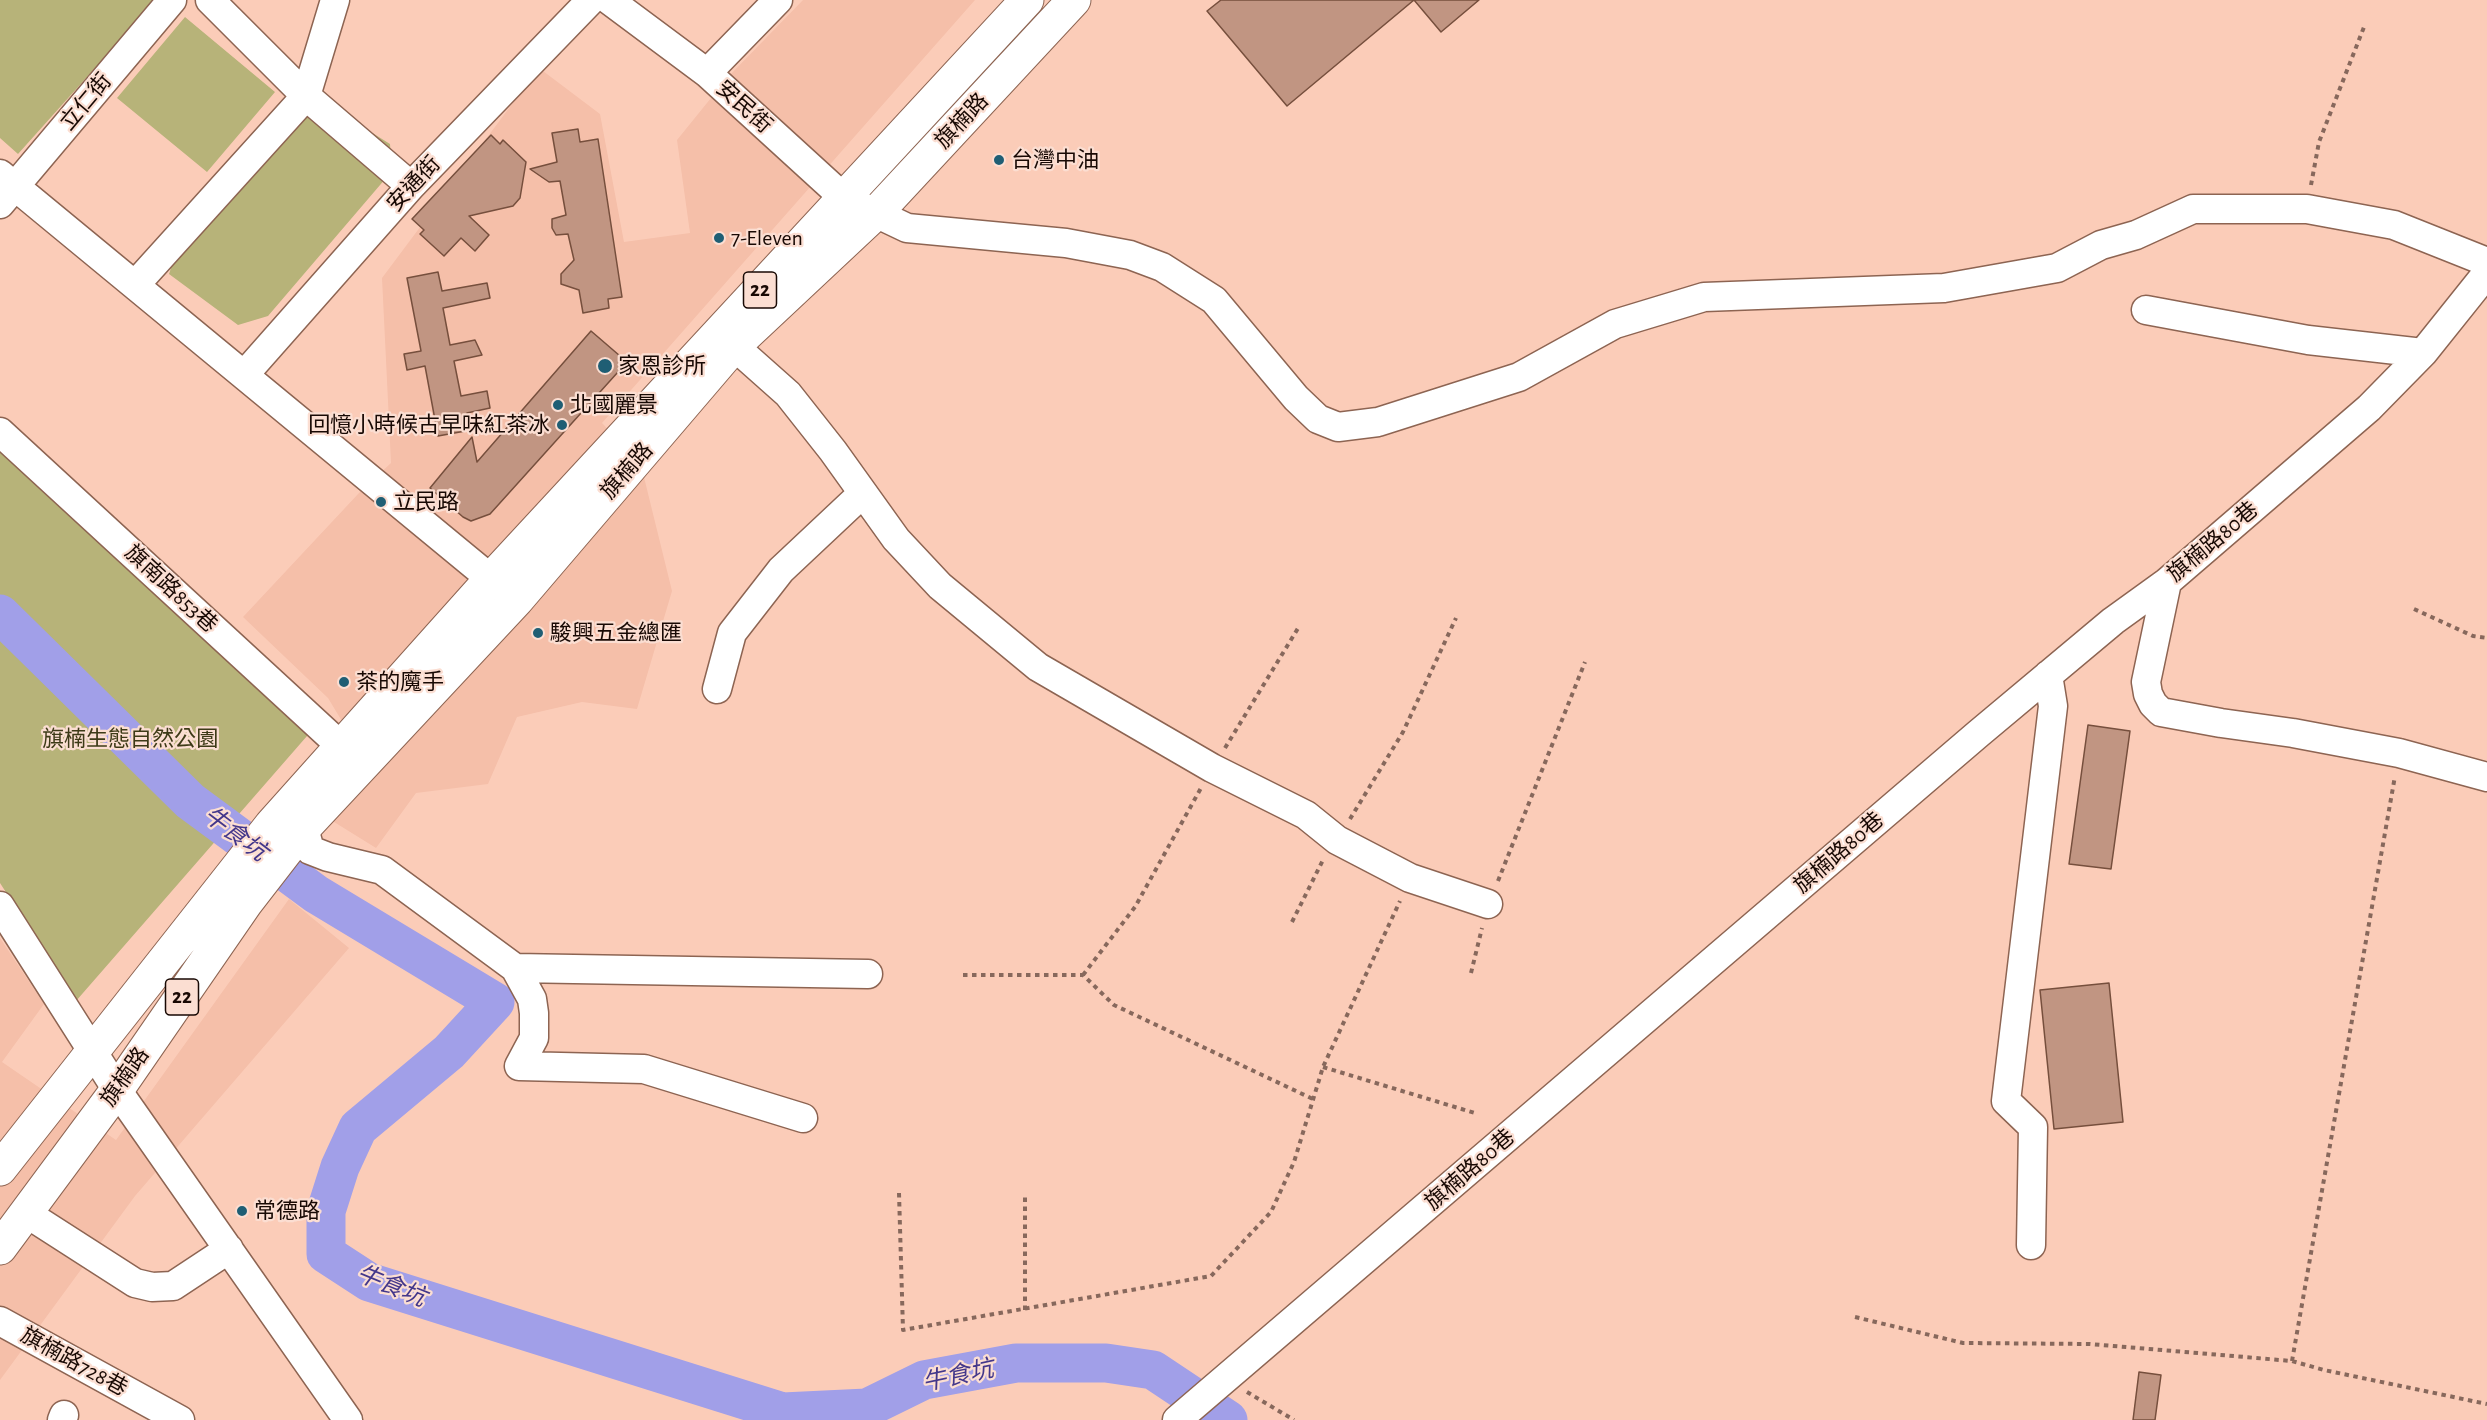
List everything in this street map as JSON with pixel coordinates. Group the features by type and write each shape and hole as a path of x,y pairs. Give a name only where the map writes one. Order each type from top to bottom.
{"main road":[{"name":"旗楠路","path":"288,834 342,747 491,579 1027,0"},
{"name":"旗楠路","path":"288,834 517,600 734,346 876,213 1062,4"},
{"name":"22","path":"236,892 288,834"},
{"name":"旗楠路","path":"0,1169 93,1049 236,892"},
{"name":"旗楠路","path":"0,1248 117,1090 236,892"}],"street":[{"name":"立仁街","path":"5,188 172,0"},
{"path":"210,0 306,96 411,186"},
{"path":"135,285 306,96 335,0"},
{"name":"安通街","path":"244,375 411,186 591,0"},
{"name":"安民街","path":"609,0 707,74 844,198 907,228 1066,243 1130,255 1162,267 1214,300 1296,398 1318,418 1338,427 1378,422 1519,377 1615,324 1704,297 1944,288 2057,268 2101,245 2136,235 2193,209 2307,209 2394,225 2487,262"},
{"path":"707,74 778,0"},
{"path":"5,188 135,285 517,600"},
{"name":"旗楠路80巷","path":"1177,1420 2048,675 2113,621 2167,582 2369,408 2423,353 2487,273"},
{"path":"2146,310 2308,340 2423,353"},
{"path":"734,346 788,394 864,493 896,539 940,586 1038,667 1212,768 1306,815 1337,840 1410,878 1488,904"},
{"name":"旗南路853巷","path":"0,432 342,747"},
{"path":"717,689 732,633 782,570 864,493"},
{"path":"2167,582 2146,682 2153,705 2161,712 2293,733 2398,753 2487,777"},
{"path":"2031,1245 2033,1128 2006,1101 2053,706 2048,675"},
{"path":"288,834 310,850 382,870 514,968 532,999 534,1013 534,1038 519,1066 644,1069 803,1118"},
{"path":"0,906 117,1090 348,1420"},
{"path":"514,968 867,974"},
{"path":"26,1213 135,1283 152,1287 173,1286 229,1249"},
{"name":"旗楠路728巷","path":"0,1321 180,1420"}],"path":[{"path":"2307,209 2319,142 2364,27"},
{"path":"2414,609 2473,636 2487,638"},
{"path":"1292,922 1325,857 1403,732 1456,618"},
{"path":"1083,975 1135,907 1212,768 1300,625"},
{"path":"1471,974 1488,904 1585,662"},
{"path":"2292,1360 2398,753"},
{"path":"899,1193 903,1330 1211,1276 1271,1212 1294,1162 1315,1100 1323,1067 1410,878"},
{"path":"963,975 1083,975 1114,1005 1315,1100"},
{"path":"1323,1067 1478,1114"},
{"path":"1024,1310 1025,1193"},
{"path":"1855,1317 1963,1343 2090,1344 2292,1360 2324,1370 2487,1404"},
{"path":"1222,1383 1294,1420"}],"shaded area":[{"path":"803,0 975,0 602,423 641,465 672,591 637,709 582,702 517,717 488,784 416,793 376,848 297,799 351,736 328,698 243,617 359,493 391,463 382,278 539,68 600,114 624,242 690,233 677,140 728,77"},
{"path":"289,899 349,948 135,1196 0,1380 0,938 44,1004 2,1062 116,1140"}],"green space":[{"path":"0,0 156,0 18,154 0,138"},
{"path":"185,17 275,92 207,172 117,98"},
{"path":"323,102 390,144 392,171 268,316 238,325 169,274 177,250 298,110"},
{"name":"旗楠生態自然公園","path":"0,448 314,728 76,1001 0,883"}],"building":[{"path":"1221,0 1414,0 1287,106 1207,11"},
{"path":"1414,0 1479,0 1441,32"},
{"path":"578,129 580,142 598,139 622,297 608,299 609,308 583,313 579,290 561,284 561,274 574,260 568,234 556,235 552,228 552,219 566,215 560,181 549,182 530,169 557,162 552,133"},
{"path":"491,135 500,144 503,140 526,162 520,198 513,206 469,216 489,235 475,251 461,238 444,256 420,234 424,230 412,219"},
{"path":"438,272 442,291 487,283 490,298 443,308 450,345 475,340 482,355 454,361 461,396 487,391 490,408 467,413 471,430 438,436 425,366 407,370 404,354 421,351 407,278"},
{"name":"北國麗景","path":"591,331 627,362 490,514 471,521 463,517 430,488 472,437 477,462"},
{"path":"2088,725 2130,731 2111,869 2069,864"},
{"path":"2109,983 2123,1122 2054,1129 2040,990"},
{"path":"2139,1372 2161,1375 2155,1420 2133,1420"}],"waterway":[{"name":"牛食坑","path":"0,614 190,801 316,894 495,1002 449,1052 358,1128 340,1167 326,1211 326,1254 369,1282 783,1412 867,1408 924,1380 1016,1363 1106,1363 1153,1370 1228,1420"}],"place":[{"name":"台灣中油","path":"999,160"},
{"name":"7-Eleven","path":"719,238"},
{"name":"家恩診所","path":"605,366"},
{"name":"北國麗景","path":"558,405"},
{"name":"回憶小時候古早味紅茶冰","path":"562,425"},
{"name":"立民路","path":"381,502"},
{"name":"駿興五金總匯","path":"538,633"},
{"name":"茶的魔手","path":"344,682"},
{"name":"常德路","path":"242,1211"}]}
